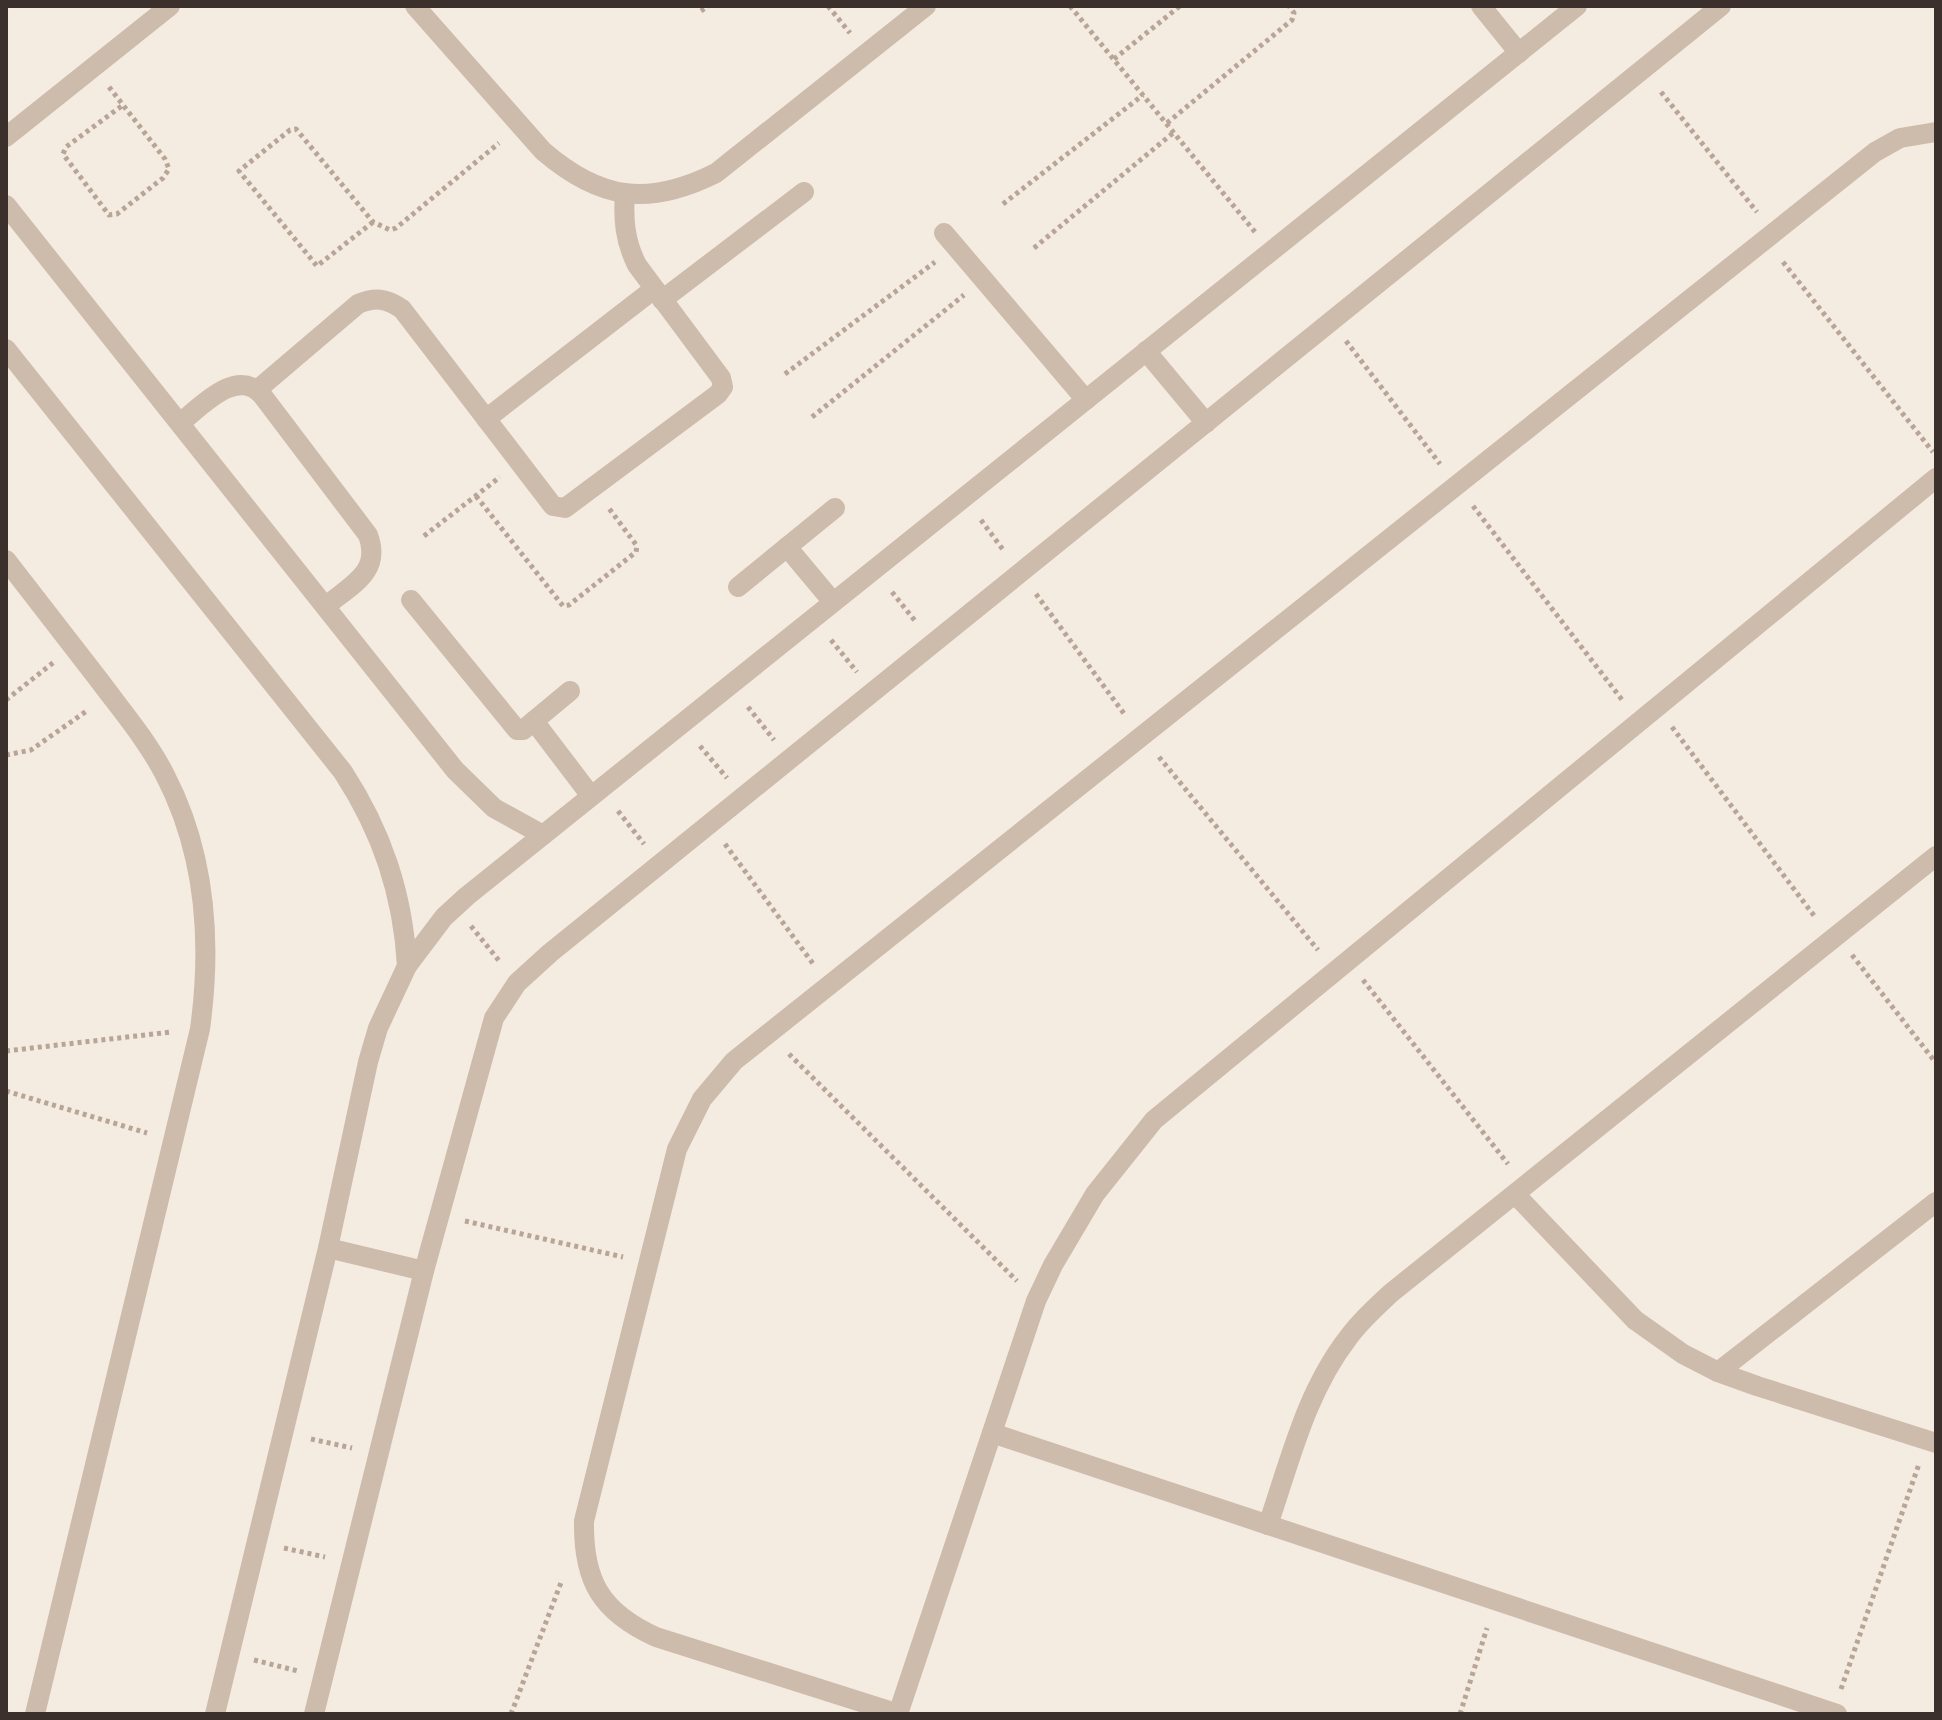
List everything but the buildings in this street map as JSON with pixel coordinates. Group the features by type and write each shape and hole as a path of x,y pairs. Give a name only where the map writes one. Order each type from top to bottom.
{"street":[{"path":"6,137 170,6"},
{"path":"415,6 543,151 567,171 595,186 625,193 657,194 687,187 716,173 926,6"},
{"path":"1481,6 1519,53"},
{"path":"215,1714 328,1248 368,1062 390,997 425,940 456,906 596,792 1577,6"},
{"path":"314,1714 424,1271 494,1018 517,983 1721,6"},
{"path":"1936,132 1900,138 1875,152 768,1033 717,1079 689,1121 677,1149 584,1521 583,1551 591,1580 607,1605 629,1625 656,1637 898,1714 1036,1301 1095,1194 1154,1120 1936,478"},
{"path":"486,419 804,192"},
{"path":"257,390 358,304 369,299 380,299 402,309 553,506 565,508 718,394 723,387 721,378 637,265 629,249 624,221 625,193"},
{"path":"6,205 473,791 494,808 543,835"},
{"path":"950,240 1086,400"},
{"path":"6,349 343,772 361,801 389,864 405,931 407,966"},
{"path":"1146,351 1206,423"},
{"path":"180,423 232,386 243,384 257,390 368,535 374,551 367,571 326,606"},
{"path":"738,587 835,508"},
{"path":"787,547 833,602"},
{"path":"6,560 144,739 166,776 196,857 204,900 207,943 206,986 200,1029 35,1714"},
{"path":"411,600 517,730 521,731 570,691"},
{"path":"534,721 596,792"},
{"path":"1268,1525 1314,1395 1348,1338 1391,1293 1936,856"},
{"path":"1520,1190 1635,1320 1683,1354 1718,1372 1931,1441"},
{"path":"1718,1372 1936,1202"},
{"path":"328,1248 424,1271"},
{"path":"992,1433 1835,1713"}],"path":[{"path":"701,11 708,6"},
{"path":"1070,6 1271,252"},
{"path":"1114,59 1180,6"},
{"path":"1166,124 1292,20 1294,13 1289,6"},
{"path":"94,67 165,159 169,169 163,178 117,214 109,215 63,151 123,105"},
{"path":"1643,69 1936,456"},
{"path":"1003,204 1143,95"},
{"path":"373,222 317,266 239,171 290,130 296,129 373,222 384,229 396,228 521,125"},
{"path":"1034,248 1173,133"},
{"path":"785,374 950,240"},
{"path":"812,417 984,280"},
{"path":"1331,322 1639,722"},
{"path":"424,536 519,462"},
{"path":"476,496 558,603 566,606 637,549 593,487"},
{"path":"875,569 933,643"},
{"path":"814,618 873,692"},
{"path":"6,700 73,647"},
{"path":"729,685 790,760"},
{"path":"6,755 31,750 110,695"},
{"path":"1657,707 1834,938 1936,1063"},
{"path":"681,724 743,797"},
{"path":"596,792 660,864"},
{"path":"710,824 829,985"},
{"path":"456,906 517,983"},
{"path":"1348,961 1520,1190"},
{"path":"6,1051 200,1029"},
{"path":"768,1033 1036,1301"},
{"path":"6,1091 172,1141"},
{"path":"440,1215 648,1263"},
{"path":"283,1433 379,1454"},
{"path":"1835,1713 1931,1441"},
{"path":"256,1541 352,1564"},
{"path":"511,1714 567,1566"},
{"path":"1460,1714 1496,1600"},
{"path":"230,1654 324,1677"}]}
